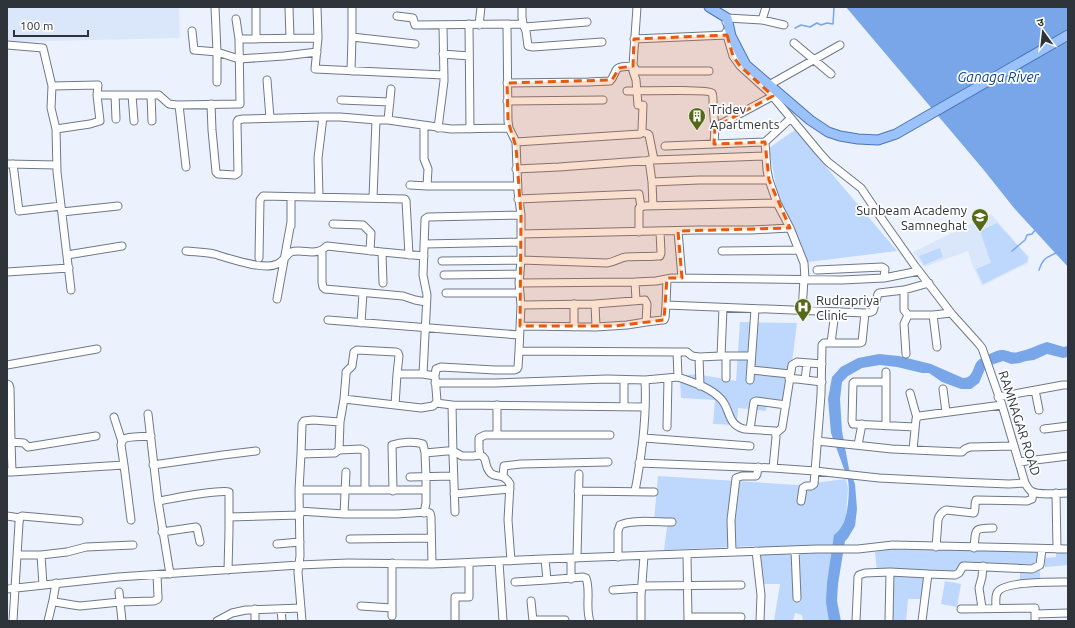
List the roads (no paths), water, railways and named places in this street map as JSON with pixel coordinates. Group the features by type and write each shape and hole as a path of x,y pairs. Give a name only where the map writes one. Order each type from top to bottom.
{"main road":[{"path":"709,7 727,18 731,36 746,65 810,120 828,132 858,139 878,140 896,134 1068,35"}],"street":[{"path":"215,7 218,82"},
{"path":"256,7 256,39"},
{"path":"289,7 290,38"},
{"path":"317,7 318,38 315,69 444,74"},
{"path":"351,71 352,7"},
{"path":"479,25 481,7"},
{"path":"522,7 522,17 527,44 529,47 602,42"},
{"path":"637,7 633,68 641,105 642,132"},
{"path":"762,20 766,7"},
{"path":"397,16 413,18 415,25 443,26 469,24 524,26 587,22"},
{"path":"784,25 762,20 727,18 727,36 733,56 740,66 773,96 828,162 861,188 919,271 951,312 933,315 908,315"},
{"path":"97,96 159,95 169,104 240,104 239,39 236,19"},
{"path":"469,24 470,129"},
{"path":"436,404 436,369 441,367 514,370 518,367 521,305 519,283 521,260 521,215 517,186 516,142 509,128 508,121 507,25"},
{"path":"438,128 444,74 443,26"},
{"path":"192,32 194,50 217,52 239,59 317,52"},
{"path":"634,39 727,36"},
{"path":"352,37 415,44"},
{"path":"239,39 318,38"},
{"path":"794,43 831,74"},
{"path":"7,45 43,48 52,86 51,108 56,128 57,165 71,290"},
{"path":"769,85 840,45"},
{"path":"443,54 469,56"},
{"path":"507,83 603,82 613,79 617,69 631,67 638,71 709,71"},
{"path":"267,80 270,118"},
{"path":"52,86 98,85 97,96 100,121 90,124 56,128"},
{"path":"388,120 391,89"},
{"path":"627,91 710,92 713,97 715,128 714,144"},
{"path":"115,95 116,119"},
{"path":"132,95 134,121"},
{"path":"151,95 152,121"},
{"path":"715,128 773,96"},
{"path":"341,100 390,102"},
{"path":"507,101 603,100"},
{"path":"211,104 212,130 216,170 218,174 238,173 238,120 340,117 388,120 438,128 509,128"},
{"path":"179,105 186,167"},
{"path":"319,197 318,158 323,117"},
{"path":"665,146 765,142 791,118"},
{"path":"374,198 376,120"},
{"path":"424,126 424,158 428,169 427,186"},
{"path":"516,142 640,134 642,132 648,134 652,160 653,206"},
{"path":"765,142 769,180 777,203 790,228 804,263 802,311"},
{"path":"516,170 652,160 766,156"},
{"path":"57,165 10,164 19,211 118,206"},
{"path":"652,182 769,180"},
{"path":"410,185 517,186"},
{"path":"518,199 638,194 641,206 639,207 638,211 639,232"},
{"path":"259,258 260,200 263,196 403,198 406,201 409,255"},
{"path":"186,251 213,254 238,262 263,266 278,264 291,252 291,197"},
{"path":"641,206 777,203"},
{"path":"423,374 427,295 423,275 424,221 426,218 521,215"},
{"path":"277,299 291,222"},
{"path":"333,224 362,225 370,233 370,251"},
{"path":"521,234 790,228"},
{"path":"442,262 521,260 615,262 622,258 628,257 660,256 660,231"},
{"path":"678,231 682,278"},
{"path":"424,244 520,242"},
{"path":"67,255 122,246"},
{"path":"291,252 317,252 327,246 424,256"},
{"path":"322,250 322,282 325,289 403,296 426,302"},
{"path":"722,251 799,250"},
{"path":"382,252 383,283"},
{"path":"817,270 882,266 885,269 884,278"},
{"path":"7,272 69,268"},
{"path":"848,268 848,279"},
{"path":"519,283 635,282 682,278 884,278 919,271"},
{"path":"444,275 520,274"},
{"path":"520,326 596,327 664,320 666,318 667,279"},
{"path":"635,282 636,300"},
{"path":"666,305 865,313 873,311 879,292 904,290 929,283"},
{"path":"904,290 904,310 908,315"},
{"path":"361,322 363,293"},
{"path":"446,293 519,293"},
{"path":"521,305 596,304 642,300 646,301 647,304 646,322"},
{"path":"574,304 574,327"},
{"path":"596,304 596,327"},
{"path":"723,308 723,356 726,378"},
{"path":"750,380 755,309"},
{"path":"831,343 835,312"},
{"name":"RAMNAGAR ROAD","path":"951,312 982,348 1002,405 1026,483 1030,490 1039,494 1068,493"},
{"path":"801,501 803,488 814,484 822,382 822,345 824,343 862,342 865,313"},
{"path":"906,354 904,324 908,315"},
{"path":"933,315 937,347"},
{"path":"328,320 519,335"},
{"path":"7,365 97,349"},
{"path":"339,450 340,422 344,399 346,372 352,366 355,351 398,353 395,405"},
{"path":"519,352 687,352 692,356 699,357 751,356"},
{"path":"678,352 678,377"},
{"path":"699,357 700,386"},
{"path":"773,468 776,434 782,428 791,367 797,362 822,364"},
{"path":"805,380 807,363"},
{"path":"751,370 822,382"},
{"path":"886,372 886,426"},
{"path":"397,374 423,374 435,379 495,383 555,380 645,380 678,377 692,381 722,399 734,424 739,428 773,430 776,434"},
{"path":"667,427 668,378"},
{"path":"624,380 624,407"},
{"path":"635,491 644,438 646,395 645,380"},
{"path":"886,382 856,381 852,383 853,424 915,427"},
{"path":"7,384 10,388 10,472 124,465"},
{"path":"998,397 1068,385"},
{"path":"943,389 946,412"},
{"path":"1036,390 1039,410"},
{"path":"910,393 917,418 913,450"},
{"path":"344,399 421,408 436,404 645,407"},
{"path":"750,429 754,402 786,404"},
{"path":"452,405 455,512"},
{"path":"497,405 497,435"},
{"path":"917,418 923,415 1002,405"},
{"path":"148,414 162,532 170,574"},
{"path":"114,417 122,442 131,520"},
{"path":"302,621 298,572 300,556 299,490 302,424 313,420 340,422"},
{"path":"858,445 862,424"},
{"path":"1044,429 1068,426"},
{"path":"511,561 508,514 510,484 507,478 491,474 488,471 484,457 480,455 479,438 485,435 610,435"},
{"path":"11,442 24,443 28,447 96,436"},
{"path":"122,442 128,437 151,436"},
{"path":"644,438 750,446"},
{"path":"817,442 892,449 959,452 962,452 967,447 1014,446"},
{"path":"393,491 392,445 399,443 422,443 425,453 426,477 426,503 424,512"},
{"path":"301,454 335,453 339,450 361,449 365,451 365,490"},
{"path":"425,453 453,451 462,456 480,455"},
{"path":"153,465 256,452"},
{"path":"1019,462 1068,456"},
{"path":"503,476 504,466 507,465 608,462"},
{"path":"640,463 815,470 879,478 1009,484 1026,483"},
{"path":"732,552 731,520 736,478 742,476 756,476 758,467"},
{"path":"344,514 346,472"},
{"path":"571,579 574,558 579,474"},
{"path":"410,477 453,476"},
{"path":"454,494 510,488"},
{"path":"299,490 426,490"},
{"path":"578,491 654,492"},
{"path":"158,502 217,492 229,492 228,570"},
{"path":"936,546 939,516 946,510 974,513 976,500 1027,501 1032,499 1033,492"},
{"path":"1056,494 1057,549"},
{"path":"229,517 300,513 398,514 428,512 431,515 432,564"},
{"path":"7,516 20,518 22,516 80,522"},
{"path":"12,621 11,589 17,556 20,518"},
{"path":"618,557 618,531 620,525 624,523 638,522 672,522"},
{"path":"162,532 196,527 200,542"},
{"path":"974,548 977,529 993,528"},
{"path":"350,539 431,538"},
{"path":"277,544 300,542"},
{"path":"17,556 72,552 86,547 133,545"},
{"path":"11,589 43,584 118,577 348,563 469,563 756,551 850,549 893,545 1068,549"},
{"path":"856,621 858,577 864,573 890,572 955,575 959,573 963,566 1032,569 1040,566 1042,549"},
{"path":"795,550 797,598"},
{"path":"756,551 761,589 760,621"},
{"path":"687,554 688,619 741,617"},
{"path":"41,555 43,584"},
{"path":"641,621 644,556"},
{"path":"545,559 547,580"},
{"path":"499,562 503,621"},
{"path":"392,563 392,616"},
{"path":"455,621 455,597 469,597 469,563"},
{"path":"982,608 979,588 983,566"},
{"path":"889,621 890,572"},
{"path":"922,621 928,574"},
{"path":"53,600 55,602 80,606 120,602 154,601 158,599 157,575"},
{"path":"515,582 586,578 588,617 590,621"},
{"path":"996,608 998,590 1020,583 1068,582"},
{"path":"48,621 56,583"},
{"path":"613,590 642,587 741,584"},
{"path":"119,592 122,621"},
{"path":"531,602 533,620 565,620"},
{"path":"361,606 392,608"},
{"path":"281,608 282,621"},
{"path":"217,621 237,611 254,609 301,608"},
{"path":"961,609 1035,608 1035,617 1068,613"},
{"path":"254,609 255,621"}],"water":[{"name":"Ganaga River","path":"846,7 1068,7 1068,267 1014,208 983,169"},
{"path":"1047,342 1064,347 1067,346 1068,343 1068,357 1063,358 1047,354 1034,360 1020,363 1011,364 1003,361 985,369 979,383 971,389 961,389 942,382 929,373 880,365 862,368 848,376 842,382 840,399 842,431 849,469 855,484 857,509 855,526 845,541 838,584 837,601 841,621 829,621 826,602 827,583 834,535 841,528 844,522 848,507 849,489 848,480 831,433 828,399 832,377 841,367 858,358 879,354 899,356 931,364 963,378 970,376 977,361 992,353 1001,350 1016,352"}],"waterway":[{"path":"795,28 801,25 810,27 817,23 821,25 827,23 833,24 834,7"},
{"path":"1012,251 1025,240 1027,235 1032,234 1036,229"},
{"path":"1039,270 1045,259 1056,253"}],"place":[{"name":"Tridev Apartments","path":"697,131"},
{"name":"Sunbeam Academy Samneghat","path":"980,232"},
{"name":"Rudrapriya Clinic","path":"803,322"}]}
